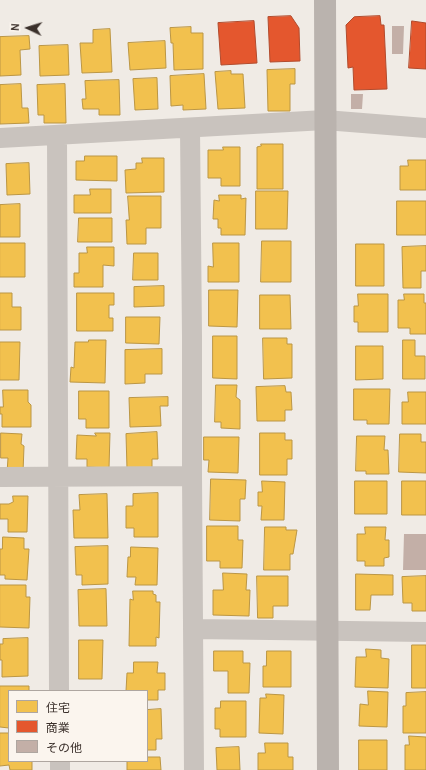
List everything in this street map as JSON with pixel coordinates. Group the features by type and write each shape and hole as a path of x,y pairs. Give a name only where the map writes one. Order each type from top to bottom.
{"street":[{"path":"326,0 328,770"},
{"path":"0,138 190,129 326,120 426,128"},
{"path":"190,129 194,770"},
{"path":"57,136 57,478 59,690"},
{"path":"0,477 57,478 192,476"},
{"path":"193,629 426,632"}],"building: 住宅":[{"path":"191,27 191,33 203,33 203,69 174,70 173,43 171,43 170,28"},
{"path":"110,29 112,72 82,73 80,43 93,43 93,30"},
{"path":"29,36 30,49 20,50 21,75 0,76 0,37"},
{"path":"165,41 166,68 130,70 128,43"},
{"path":"68,45 69,75 40,76 39,46"},
{"path":"295,69 295,84 290,84 290,111 268,111 267,70"},
{"path":"231,71 231,74 243,74 245,108 218,109 215,72"},
{"path":"204,74 206,109 183,110 183,105 171,106 170,76"},
{"path":"157,78 158,109 135,110 133,79"},
{"path":"119,80 120,115 99,115 99,109 83,109 82,99 86,99 85,81"},
{"path":"21,84 22,108 28,108 29,123 0,124 0,85"},
{"path":"65,84 66,123 44,123 44,115 38,115 37,85"},
{"path":"261,144 283,144 283,189 257,189 257,147 261,146"},
{"path":"223,147 240,147 240,186 221,186 221,178 208,178 208,150 223,150"},
{"path":"85,156 117,156 117,181 76,180 76,161 84,161"},
{"path":"142,158 164,158 164,192 126,193 125,170 136,169 136,163 142,163"},
{"path":"408,160 426,160 426,190 400,190 400,166 408,166"},
{"path":"29,163 30,194 7,195 6,164"},
{"path":"90,189 111,189 111,213 74,213 74,195 90,195"},
{"path":"256,191 288,191 287,229 256,229"},
{"path":"219,195 241,195 241,199 246,198 245,235 221,235 221,228 218,228 218,219 213,219 214,200 219,201"},
{"path":"128,196 161,196 161,228 146,228 146,244 127,244 126,220 129,220"},
{"path":"397,201 426,201 426,235 397,235"},
{"path":"20,204 20,237 0,237 0,205"},
{"path":"79,218 112,218 112,242 78,242"},
{"path":"262,241 291,241 291,282 261,282"},
{"path":"0,243 25,243 25,277 0,277"},
{"path":"213,243 239,243 239,282 208,282 208,266 213,267"},
{"path":"356,244 384,244 384,286 356,286"},
{"path":"426,246 426,271 421,271 421,288 403,288 402,247"},
{"path":"87,247 114,247 114,266 103,265 103,287 74,287 74,273 79,273 79,253 87,253"},
{"path":"134,253 158,253 158,280 133,280"},
{"path":"164,286 164,306 134,307 134,287"},
{"path":"209,290 238,290 237,327 209,326"},
{"path":"0,293 12,293 12,307 21,307 21,330 0,330"},
{"path":"77,293 114,293 114,305 109,305 109,318 113,318 113,331 77,331"},
{"path":"358,294 388,294 388,332 358,332 358,322 354,322 354,306 358,306"},
{"path":"404,294 424,294 424,303 426,303 426,334 410,334 410,328 398,328 398,300 404,300"},
{"path":"260,295 290,295 291,329 260,329"},
{"path":"126,317 160,317 159,344 126,343"},
{"path":"213,336 237,336 237,379 213,378"},
{"path":"263,338 287,338 287,344 292,344 292,378 264,379"},
{"path":"89,340 106,340 105,383 70,382 71,367 74,368 75,342 88,342"},
{"path":"403,340 415,340 415,356 425,356 425,379 403,379"},
{"path":"0,342 20,342 19,380 0,380"},
{"path":"356,346 383,346 383,379 356,380"},
{"path":"162,349 162,374 145,374 145,383 125,384 125,350"},
{"path":"216,385 237,385 236,397 240,400 240,429 221,428 221,422 215,422"},
{"path":"285,386 286,392 291,392 292,410 285,410 285,421 257,421 256,387"},
{"path":"354,389 390,389 389,424 367,424 367,420 354,420"},
{"path":"3,390 28,390 28,402 31,405 31,427 2,427 2,414 0,414 0,407 3,407"},
{"path":"79,391 109,391 109,428 86,428 86,419 79,419"},
{"path":"408,392 426,392 426,424 402,424 402,402 408,402"},
{"path":"168,397 168,406 160,406 161,426 130,427 129,398"},
{"path":"157,432 158,459 152,459 152,468 127,469 126,434"},
{"path":"1,433 22,434 21,444 24,446 23,473 7,473 8,458 1,458"},
{"path":"95,433 110,433 109,468 87,467 87,459 76,459 77,435 96,436"},
{"path":"260,433 285,433 285,440 292,440 292,459 287,459 287,475 260,475"},
{"path":"400,434 421,434 421,442 426,442 426,473 399,472"},
{"path":"357,436 385,436 384,450 388,450 389,474 366,474 366,471 356,471"},
{"path":"204,437 239,437 238,473 208,472 209,460 204,460"},
{"path":"211,479 246,480 245,499 240,499 240,521 210,520"},
{"path":"262,481 285,482 284,520 261,520 262,506 258,506 258,492 262,492"},
{"path":"355,481 387,481 387,514 355,514"},
{"path":"402,481 426,481 426,515 402,515"},
{"path":"158,493 158,537 134,537 134,528 126,528 126,506 133,506 133,494"},
{"path":"107,494 108,538 74,538 73,510 80,510 79,495"},
{"path":"13,496 28,496 27,532 8,532 8,519 0,519 0,504 9,504 13,502"},
{"path":"207,526 238,526 238,540 243,540 242,568 220,568 220,561 207,561"},
{"path":"265,527 286,527 286,530 297,530 293,554 290,554 290,570 264,570"},
{"path":"365,527 386,527 385,540 389,540 389,557 384,558 384,566 365,566 365,561 357,561 357,534 365,534"},
{"path":"3,537 24,538 24,549 29,549 27,580 5,579 5,575 0,575 0,549 2,549"},
{"path":"108,546 108,584 82,585 82,575 76,575 75,547"},
{"path":"131,547 158,548 157,585 135,585 136,577 127,577 128,557 130,557"},
{"path":"223,573 247,574 246,590 250,590 249,616 213,615 213,590 223,590"},
{"path":"356,574 393,575 393,595 371,595 370,610 356,610"},
{"path":"257,576 288,576 288,606 273,606 273,618 258,618"},
{"path":"426,576 426,611 412,611 412,603 403,603 402,577"},
{"path":"0,585 26,585 26,597 30,597 29,628 0,627"},
{"path":"106,589 107,626 79,626 78,590"},
{"path":"133,591 153,591 153,594 156,595 156,602 160,602 159,638 156,637 156,646 129,646 130,599 133,600"},
{"path":"28,638 28,676 2,677 0,644 3,644 3,639"},
{"path":"79,640 103,640 102,679 79,679"},
{"path":"412,645 426,645 426,688 412,688"},
{"path":"366,649 381,650 381,658 389,659 388,688 355,687 356,657 366,657"},
{"path":"214,651 243,651 243,663 250,663 249,693 228,693 228,671 214,671"},
{"path":"267,651 291,651 291,687 263,687 263,666 266,666"},
{"path":"134,662 158,662 157,673 165,673 165,690 158,690 158,700 148,700 148,690 126,690 127,673 133,673"},
{"path":"0,686 29,686 29,690 8,690 8,728 0,727"},
{"path":"368,691 388,692 387,727 359,726 360,704 368,705"},
{"path":"426,692 426,733 403,733 403,706 406,706 406,693"},
{"path":"266,694 284,695 283,734 259,733 260,698 266,698"},
{"path":"221,701 246,701 246,737 220,737 220,729 215,729 215,708 220,708"},
{"path":"161,709 162,739 156,739 156,750 148,750 148,710"},
{"path":"0,733 8,733 8,762 32,762 32,770 10,770 9,765 0,766"},
{"path":"409,736 426,737 426,770 405,770 405,745 409,745"},
{"path":"359,740 387,740 387,770 359,770"},
{"path":"265,743 288,743 288,757 293,757 293,770 258,770 258,753 265,753"},
{"path":"239,747 240,770 217,770 216,748"},
{"path":"148,757 160,757 161,770 127,770 127,762 148,762"}],"building: 商業":[{"path":"291,16 299,28 300,61 270,62 268,17"},
{"path":"380,16 381,25 384,25 387,89 354,90 353,67 348,68 346,25 354,17"},
{"path":"254,21 257,63 221,65 218,23"},
{"path":"412,21 426,23 426,69 409,68"}],"building: その他":[{"path":"392,26 404,26 403,54 392,54"},
{"path":"351,94 363,94 362,109 351,109"},
{"path":"404,534 426,534 426,570 403,570"}]}
